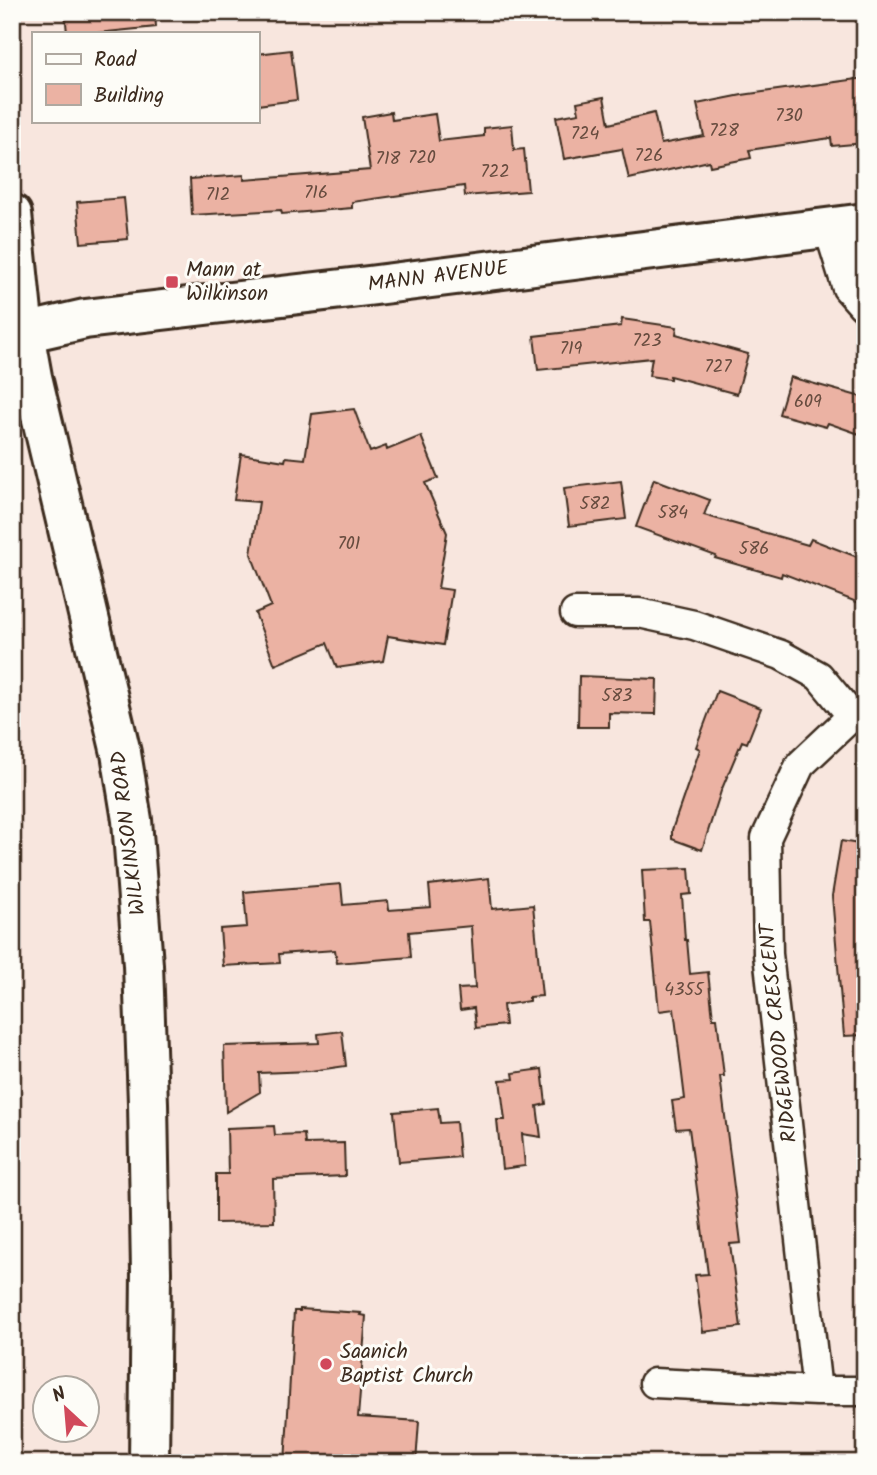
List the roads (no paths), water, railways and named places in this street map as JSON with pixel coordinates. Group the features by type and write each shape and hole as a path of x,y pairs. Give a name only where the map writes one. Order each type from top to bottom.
{"main road":[{"name":"WILKINSON ROAD","path":"12,214 18,335 38,404 121,753 132,820 143,965 148,1103 151,1272 149,1463"},
{"name":"MANN AVENUE","path":"18,335 85,319 848,226"}],"street":[{"path":"848,226 850,286 865,303"},
{"path":"575,613 639,612 694,625 781,655 819,676 858,715"},
{"name":"RIDGEWOOD CRESCENT","path":"817,1391 768,954 766,838 800,765 858,715"},
{"path":"654,1382 865,1391"}],"place":[{"name":"Mann at Wilkinson","path":"172,282"},
{"name":"Saanich Baptist Church","path":"326,1364"}]}
